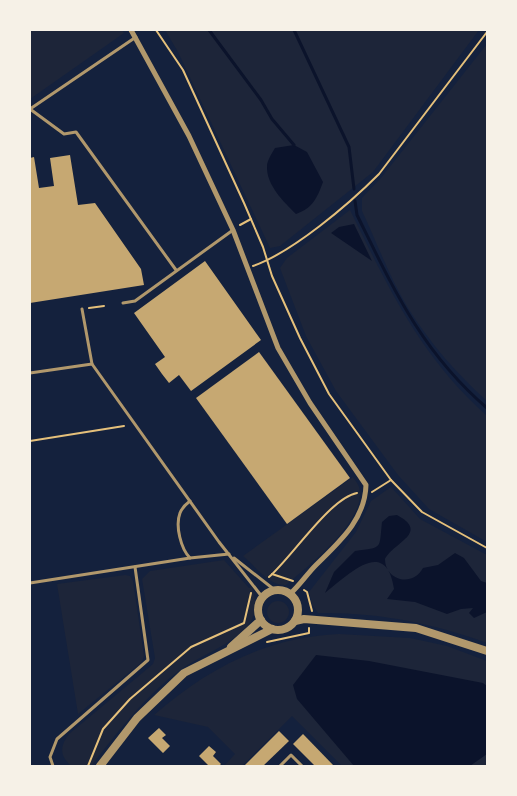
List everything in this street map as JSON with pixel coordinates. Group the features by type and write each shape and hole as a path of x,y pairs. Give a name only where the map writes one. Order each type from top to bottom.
{"street":[{"path":"131,30 137,37 189,136 233,230 278,348 310,403 366,485 366,493 354,525 290,594"},
{"path":"272,629 261,620 259,612 263,598 276,590 290,594 298,607 295,621"},
{"path":"227,651 261,620"},
{"path":"100,766 137,718 164,690 184,673 272,629 285,629 295,621 310,620 416,628 487,651"}],"lane":[{"path":"137,37 30,109 64,134 76,132 176,270"},
{"path":"123,303 135,301 233,230"},
{"path":"82,309 92,364 228,554 263,598"},
{"path":"30,373 92,364"},
{"path":"190,501 181,511 178,519 181,545 190,558"},
{"path":"30,583 190,558 228,554 276,590"},
{"path":"53,766 50,757 57,739 148,660 136,567"},
{"path":"280,766 291,755 302,766"}],"path":[{"path":"156,30 183,70 251,219 300,338 330,394 391,480 422,512 487,548"},
{"path":"248,268 267,261 283,252 359,194 379,174 487,32"},
{"path":"233,230 251,219"},
{"path":"82,309 104,306"},
{"path":"30,441 124,426"},
{"path":"265,580 324,516 350,495 374,491 391,480"},
{"path":"263,643 309,633 310,602 307,592 289,578 272,574"},
{"path":"88,766 103,729 116,713 176,658 191,647 244,623 252,590 256,587"}],"shaded area":[{"path":"30,30 122,30 124,33 30,99"},
{"path":"165,30 479,30 373,172 280,246 270,248 178,52"},
{"path":"487,44 487,401 444,357 401,297 362,211 362,198 381,178"},
{"path":"294,145 307,152 323,182 314,202 307,209 296,214 281,199 269,180 267,173 269,159 275,148"},
{"path":"350,210 378,267 424,345 463,393 487,416 487,542 429,509 398,475 336,391 306,336 280,268 287,258"},
{"path":"354,224 372,261 331,233 339,227"},
{"path":"353,477 359,487 360,500 355,513 346,527 321,555 286,585 268,579 243,556"},
{"path":"391,487 420,519 487,555 487,643 425,624 404,620 361,614 318,613 312,604 309,592 356,532 371,501"},
{"path":"397,515 406,521 410,527 407,537 385,559 389,571 383,564 374,562 365,564 354,570 325,593 334,572 355,551 378,546 382,522 389,516"},
{"path":"455,553 464,558 481,581 487,583 487,612 474,618 469,613 473,608 461,609 447,614 415,602 387,599 394,589 390,572 400,579 412,578 423,568 438,565"},
{"path":"224,560 249,588 252,587 255,606 252,620 235,638 183,668 157,689 91,766 71,766 64,758 62,750 69,734 153,664 155,658 142,579 150,571"},
{"path":"125,575 130,576 133,581 144,656 142,662 78,714 57,584"},
{"path":"278,601 288,608 289,612 282,622 278,623 268,616 267,612 274,602"},
{"path":"339,634 410,638 447,646 487,661 487,766 342,766 292,716 242,766 224,766 235,754 208,727 154,715 196,683 240,658 287,641"},
{"path":"316,655 369,661 483,683 487,686 487,754 470,766 354,766 297,699 293,685"}],"building":[{"path":"70,155 78,205 95,203 141,269 144,285 30,303 30,158 34,157 39,188 54,186 50,158"},
{"path":"205,261 261,340 191,391 179,375 169,383 162,374 155,364 165,357 134,313"},
{"path":"259,352 350,478 287,524 196,398"},
{"path":"159,728 166,735 162,738 170,746 163,753 148,738"},
{"path":"279,731 289,741 263,766 244,766"},
{"path":"303,734 334,766 315,766 293,744"},
{"path":"209,746 216,752 213,756 221,764 219,766 209,766 199,756"}],"waterway":[{"path":"209,30 261,100 272,119 294,145"},
{"path":"294,30 349,147 354,189"},
{"path":"355,201 357,215 397,294 412,319 444,365 487,408"}]}
